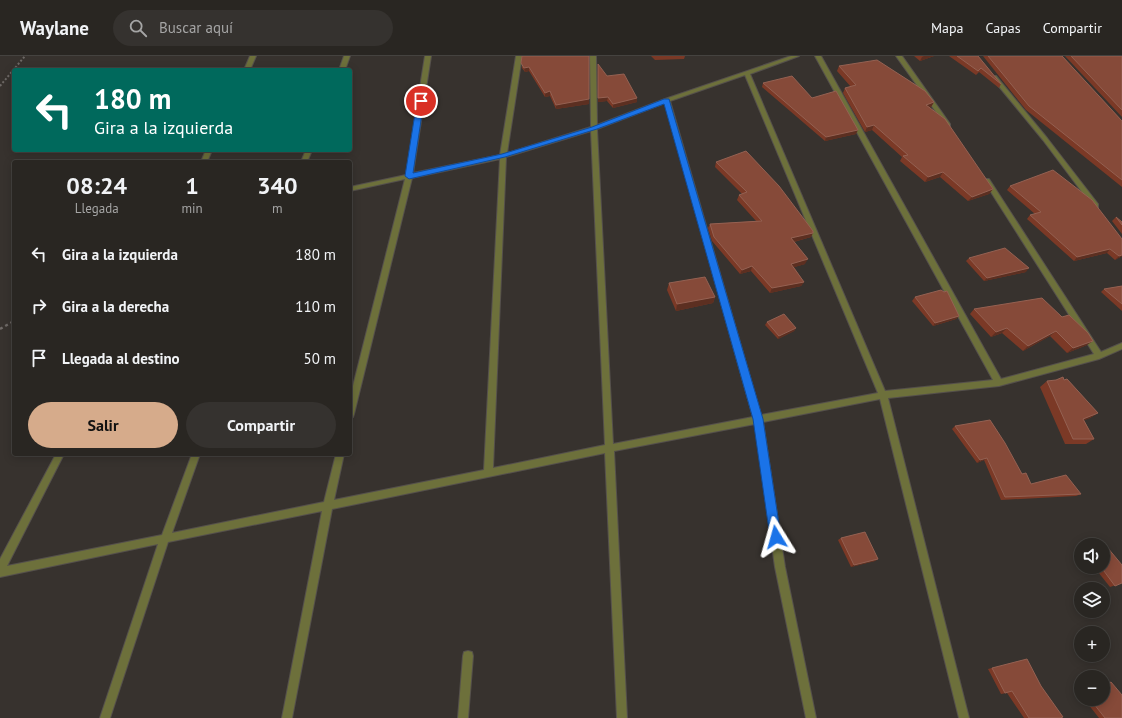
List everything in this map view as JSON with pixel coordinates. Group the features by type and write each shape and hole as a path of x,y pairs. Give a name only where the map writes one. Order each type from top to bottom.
{"street":[{"path":"248,68 253,56"},
{"path":"343,68 347,56"},
{"path":"352,406 409,176 428,56"},
{"path":"488,472 503,156 519,56"},
{"path":"593,56 594,128 622,718"},
{"path":"352,189 503,156 594,128 667,100 796,56"},
{"path":"818,56 999,383"},
{"path":"899,56 952,131"},
{"path":"747,73 883,395 964,718"},
{"path":"992,74 1045,139 1098,209"},
{"path":"667,100 758,419 780,567 811,718"},
{"path":"983,176 1099,356"},
{"path":"0,572 488,472 883,395 999,383 1099,356 1122,346"},
{"path":"0,569 59,456"},
{"path":"105,718 165,538 195,456"},
{"path":"287,718 328,505 340,456"},
{"path":"463,718 468,656"}],"path":[{"path":"15,68 25,56"},
{"path":"0,86 12,72"},
{"path":"0,329 12,322"}],"building":[{"path":"522,56 589,56 589,99 556,105 550,91 545,93 529,67 524,68 521,63"},
{"path":"957,56 978,56 1001,84 981,68 978,71"},
{"path":"988,56 1062,56 1122,121 1122,180 1029,106"},
{"path":"1071,56 1122,56 1122,110"},
{"path":"877,60 925,91 934,102 926,105 945,119 993,189 972,197 943,172 928,177 903,156 908,155 874,125 867,127 845,88 856,85 839,66"},
{"path":"598,64 607,76 624,74 637,98 613,104 608,97 598,98"},
{"path":"792,76 812,98 836,91 858,130 826,137 763,83"},
{"path":"746,151 779,186 813,231 813,233 791,238 808,259 791,264 804,282 772,288 752,266 742,270 714,237 710,224 762,221 739,195 747,192 716,162"},
{"path":"1053,170 1092,200 1122,239 1122,255 1119,256 1110,249 1077,257 1030,215 1041,212 1010,186"},
{"path":"1005,248 1029,268 987,278 969,258"},
{"path":"705,277 715,297 677,304 669,283"},
{"path":"1122,286 1122,304 1104,289"},
{"path":"941,290 944,292 947,291 959,316 935,323 915,297"},
{"path":"1042,298 1062,317 1069,315 1088,333 1093,341 1073,348 1056,331 1028,346 1007,328 996,332 974,309"},
{"path":"784,314 796,328 779,336 767,322"},
{"path":"1063,377 1064,380 1067,379 1098,413 1083,419 1094,439 1073,439 1047,381 1056,380"},
{"path":"990,420 1022,474 1026,473 1031,484 1066,475 1081,494 1005,497 987,458 980,460 955,426"},
{"path":"865,532 878,559 854,565 841,538"},
{"path":"1110,551 1122,565 1122,583 1115,586 1106,574 1110,574"},
{"path":"1027,659 1041,686 1063,717 1029,718 1012,691 1005,693 992,668"},
{"path":"1110,682 1122,695 1122,718 1105,718 1096,706 1110,706"}],"route":[{"path":"421,101 409,176 503,156 594,128 667,100 758,419 776,537"}]}
